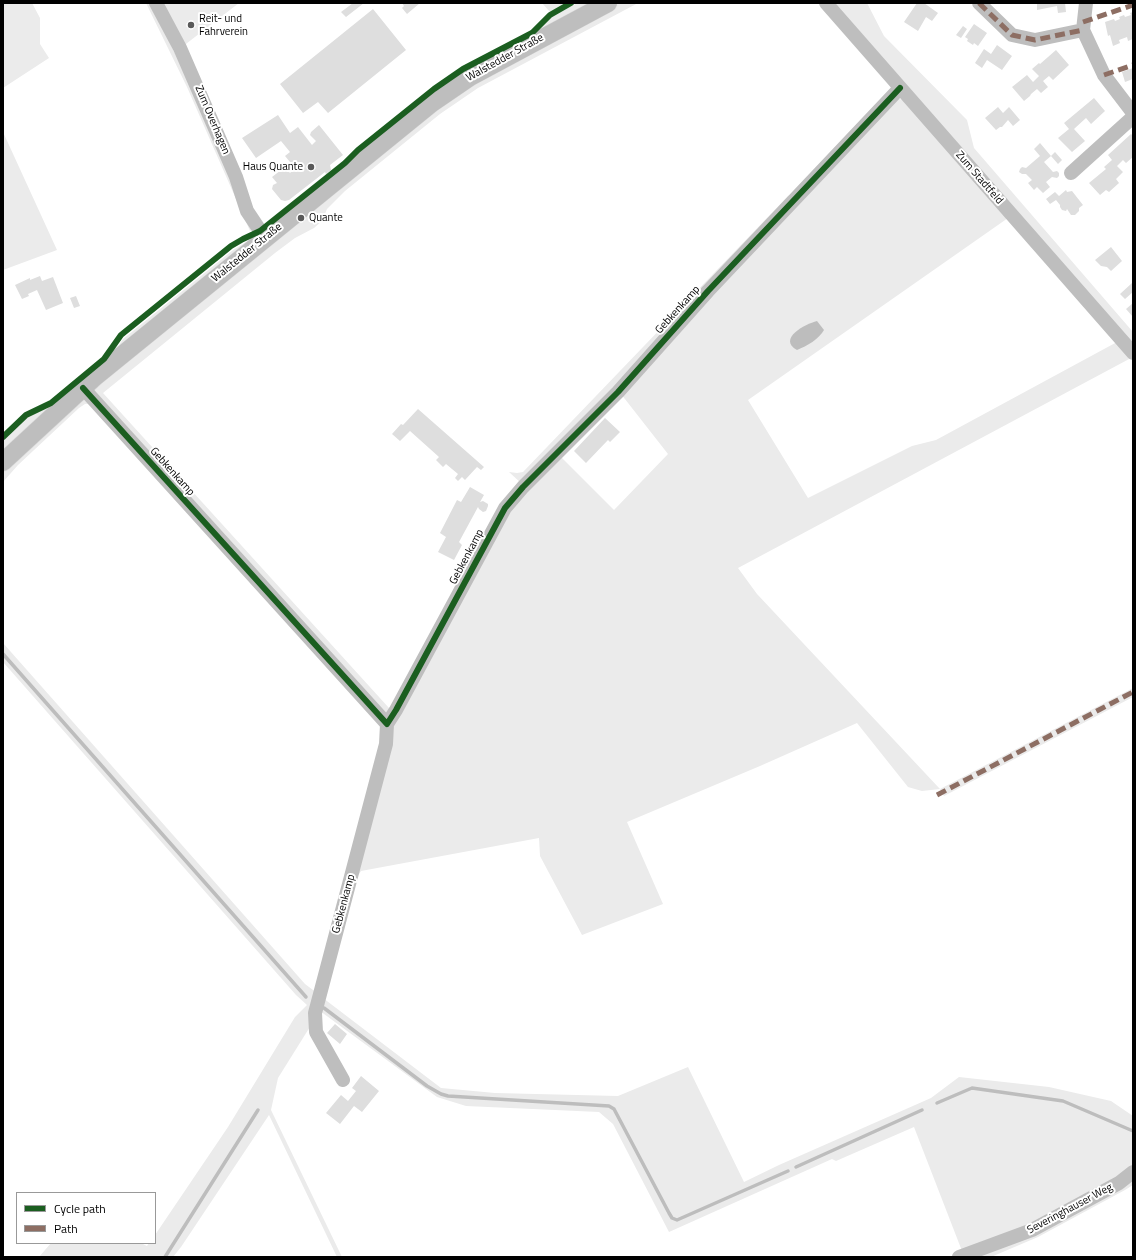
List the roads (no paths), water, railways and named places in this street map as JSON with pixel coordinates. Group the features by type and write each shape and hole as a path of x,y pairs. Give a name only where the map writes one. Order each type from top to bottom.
{"main road":[{"name":"Walstedder Straße","path":"3,462 83,388 395,131 470,76 608,3"}],"street":[{"name":"Zum Overhagen","path":"156,3 187,62 233,170 248,210 265,238"},
{"name":"Zum Stadtfeld","path":"826,3 1133,353"},
{"path":"978,3 1012,35 1035,40 1083,30"},
{"path":"1086,3 1083,30 1104,76 1133,113"},
{"name":"Gebkenkamp","path":"343,1080 316,1032 315,1013 386,744 387,724 505,508 523,487 618,392 708,292 900,88"},
{"path":"1071,173 1133,117"},
{"name":"Gebkenkamp","path":"83,388 387,724"},
{"name":"Severinghauser Weg","path":"959,1257 1032,1230 1119,1183 1133,1172"}],"waterway":[{"path":"3,654 306,997"},
{"path":"324,1008 427,1086 441,1094 448,1096 609,1106 614,1109 669,1213 672,1218 677,1220 788,1171"},
{"path":"937,1103 972,1088 1063,1101 1133,1131"},
{"path":"165,1257 258,1110"},
{"path":"796,1167 922,1110"}],"place":[{"name":"Reit- und Fahrverein","path":"191,25"},
{"name":"Haus Quante","path":"311,167"},
{"name":"Quante","path":"301,218"}]}
